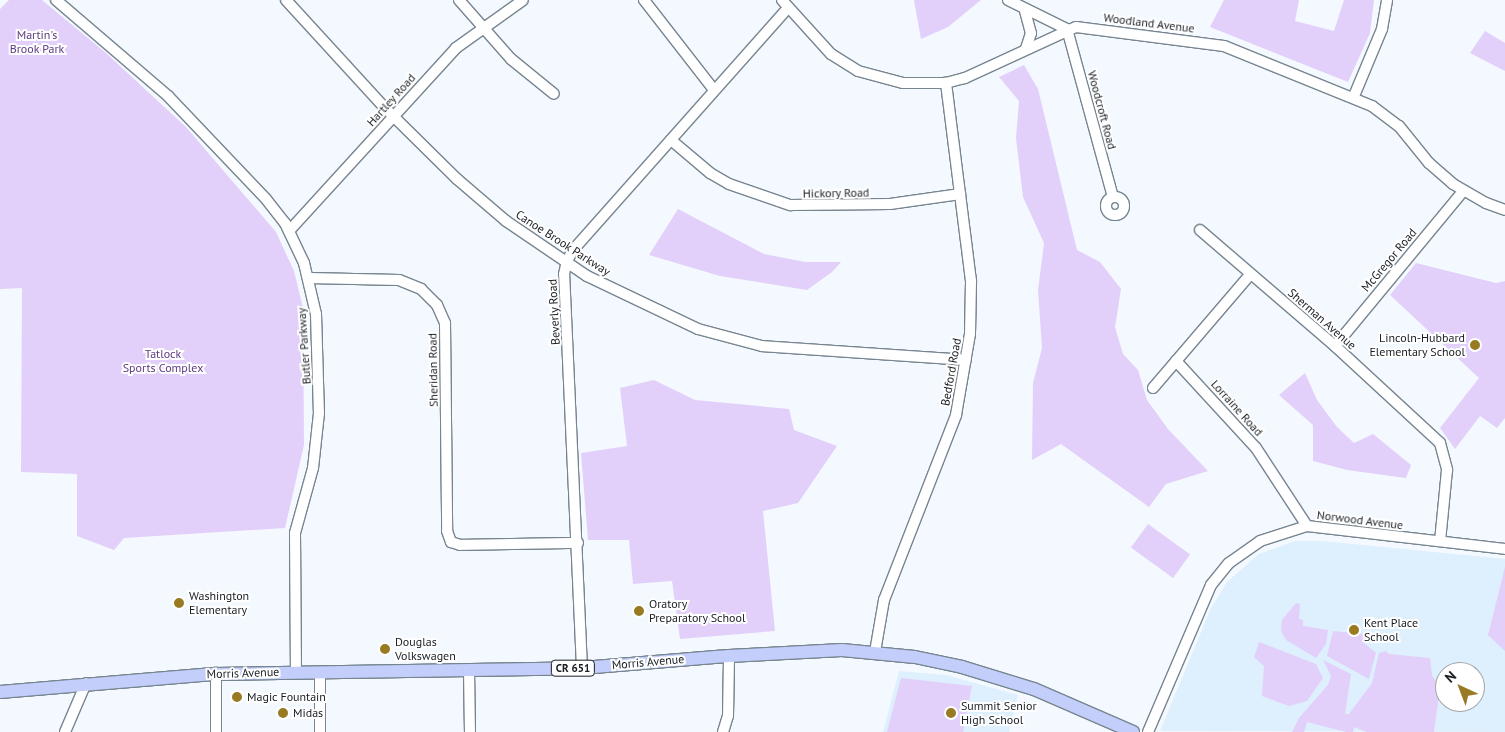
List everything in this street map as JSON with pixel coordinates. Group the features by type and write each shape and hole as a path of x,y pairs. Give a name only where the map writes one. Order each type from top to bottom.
{"main road":[{"name":"Morris Avenue","path":"0,692 86,683 216,674 296,671 582,668 808,650 875,652 932,661 990,675 1034,689 1133,732"}],"street":[{"name":"Butler Parkway","path":"56,0 168,96 266,199 289,231 309,278 318,340 318,423 313,468 295,533 296,671"},
{"name":"Canoe Brook Parkway","path":"286,0 392,116 506,221 587,276 643,305 698,329 753,344 966,360"},
{"path":"459,0 485,27 511,59 554,94"},
{"name":"Hartley Road","path":"289,231 456,48 523,0"},
{"path":"644,0 714,90"},
{"path":"1008,0 1026,11 1067,30"},
{"path":"1354,96 1382,28 1387,0"},
{"name":"Beverly Road","path":"582,668 578,543 564,274 567,261 573,250 671,140 785,4"},
{"name":"Woodland Avenue","path":"785,4 831,54 858,71 889,81 946,83 989,68 1026,48 1067,30 1084,27 1224,46 1354,96 1385,114 1441,175 1463,191 1505,210"},
{"path":"1026,11 1031,33 1026,48"},
{"name":"Woodcroft Road","path":"1067,30 1113,197"},
{"name":"Bedford Road","path":"875,652 880,612 950,434 964,383 971,290 946,83"},
{"name":"Hickory Road","path":"671,140 710,173 729,184 790,205 881,204 960,194"},
{"name":"McGregor Road","path":"1335,346 1463,191"},
{"name":"Sherman Avenue","path":"1200,230 1250,275 1335,346 1440,442 1447,470 1440,541"},
{"path":"1153,388 1250,275"},
{"name":"Sheridan Road","path":"309,278 399,280 421,289 437,306 445,323 447,531 451,542 460,545 578,543"},
{"name":"Lorraine Road","path":"1176,361 1256,448 1307,526"},
{"name":"Norwood Avenue","path":"1148,732 1205,598 1218,576 1243,551 1260,541 1307,526 1505,549"},
{"path":"723,732 728,716 728,656"},
{"path":"469,670 470,732"},
{"path":"320,672 320,732"},
{"path":"216,674 216,732"},
{"path":"65,732 86,683"}],"shaded area":[{"name":"Kent Place School","path":"1295,541 1322,541 1505,559 1505,732 1160,731 1211,608 1227,582 1259,554"},
{"name":"Summit Senior High School","path":"899,671 946,675 1018,695 1009,732 883,732"}],"green space":[{"name":"Tatlock Sports Complex","path":"9,0 42,0 106,53 186,127 276,232 294,271 303,308 304,445 285,528 124,538 114,550 77,536 77,474 21,472 22,288 0,289 0,9"},
{"path":"914,0 981,0 948,27 921,39"},
{"path":"1224,0 1299,0 1295,21 1334,31 1344,0 1374,0 1370,33 1348,82 1210,27"},
{"path":"1485,31 1505,43 1505,71 1470,53"},
{"path":"1024,65 1038,89 1077,250 1100,262 1121,289 1115,327 1123,354 1138,370 1147,400 1168,429 1208,471 1166,484 1149,507 1061,444 1032,460 1033,383 1042,348 1038,290 1044,243 1023,197 1016,138 1019,101 999,77"},
{"path":"678,209 764,254 805,262 841,262 832,272 807,290 720,276 649,255"},
{"name":"Lincoln-Hubbard Elementary School","path":"1416,263 1496,283 1505,281 1505,418 1497,428 1480,416 1455,449 1440,428 1479,378 1390,295"},
{"path":"1305,373 1317,400 1337,427 1354,443 1373,434 1411,465 1406,478 1347,470 1313,461 1313,425 1279,395"},
{"path":"654,380 695,400 789,409 794,430 837,446 798,503 763,511 775,631 680,639 672,581 633,584 629,540 588,540 581,453 627,446 620,388"},
{"path":"1148,524 1190,555 1173,578 1131,547"},
{"path":"1505,567 1505,651 1488,635"},
{"path":"1296,603 1300,604 1299,619 1303,620 1303,626 1328,630 1326,644 1316,658 1286,640 1281,631 1282,620"},
{"path":"1333,631 1363,634 1363,642 1376,653 1369,679 1327,656"},
{"path":"1259,642 1316,664 1323,678 1307,701 1289,706 1262,696 1264,666 1254,657"},
{"path":"1386,651 1389,654 1430,658 1432,675 1435,680 1435,712 1437,712 1434,732 1367,732 1354,727 1353,732 1346,732 1307,722 1304,732 1292,732 1299,718 1328,685 1331,676 1323,660 1351,674 1345,714 1349,714 1372,683 1379,653"},
{"path":"901,678 972,686 963,732 887,732"}],"place":[{"name":"Lincoln-Hubbard Elementary School","path":"1475,345"},
{"name":"Washington Elementary","path":"179,603"},
{"name":"Oratory Preparatory School","path":"639,611"},
{"name":"Kent Place School","path":"1354,630"},
{"name":"Douglas Volkswagen","path":"385,649"},
{"name":"Magic Fountain","path":"237,697"},
{"name":"Midas","path":"283,713"},
{"name":"Summit Senior High School","path":"951,713"}],"park label":[{"name":"Martin's Brook Park","path":"37,42"}]}
